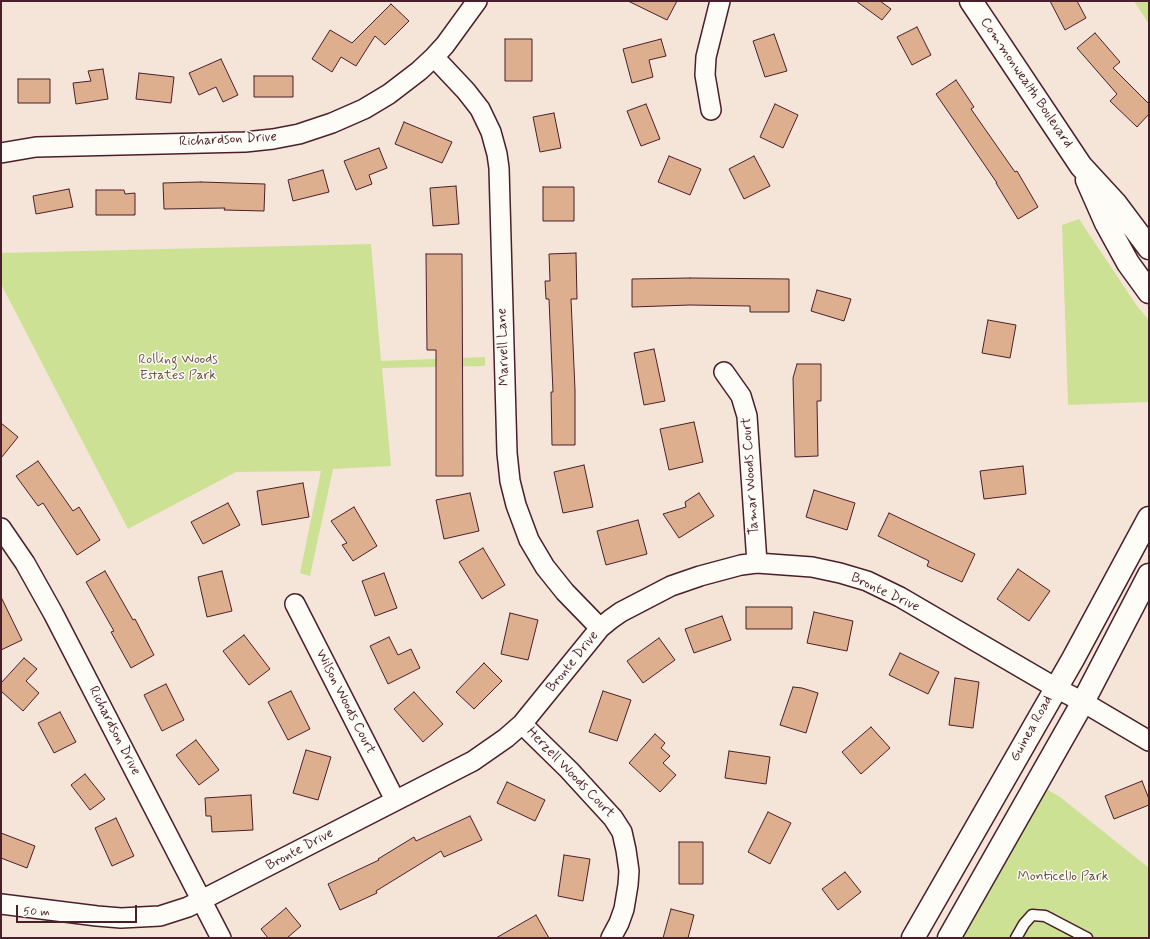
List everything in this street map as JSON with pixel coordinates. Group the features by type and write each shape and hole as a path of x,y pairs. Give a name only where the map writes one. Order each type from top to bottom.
{"main road":[{"name":"Commonwealth Boulevard","path":"971,1 1081,166 1116,204 1149,248"},
{"name":"Commonwealth Boulevard","path":"1081,166 1106,223 1128,263 1149,292"},
{"name":"Guinea Road","path":"913,938 1073,659 1149,518"},
{"path":"948,938 1083,702 1149,575"}],"street":[{"name":"Richardson Drive","path":"1,153 36,147 244,142 273,139 298,134 332,123 364,109 389,94 419,71 434,57 445,45 478,1"},
{"path":"711,110 705,75 706,57 720,1"},
{"name":"Marvell Lane","path":"434,57 466,91 480,109 491,132 497,154 499,168 507,453 510,480 516,505 529,540 545,567 565,592 600,628"},
{"name":"Tamar Woods Court","path":"724,372 742,396 747,416 757,563"},
{"name":"Richardson Drive","path":"1,528 25,563 53,613 221,938"},
{"name":"Bronte Drive","path":"1,904 97,916 136,918 160,916 188,907 473,761 506,738 522,724 600,628 621,612 671,586 700,576 741,565 757,563 812,567 840,573 866,581 900,597 1149,741"},
{"name":"Wilson Woods Court","path":"295,604 395,800"},
{"name":"Herzell Woods Court","path":"522,724 569,770 613,818 622,832 629,871 628,885 624,909 611,938"}],"lane":[{"path":"1016,938 1024,924 1032,915 1045,916 1086,938"}],"green space":[{"path":"1134,1 1149,1 1149,24"},
{"path":"1079,219 1137,306 1149,320 1149,402 1068,405 1062,225"},
{"name":"Rolling Woods Estates Park","path":"371,244 381,361 485,357 485,366 382,368 391,466 333,469 310,576 300,573 321,471 236,472 128,529 1,284 1,253"},
{"name":"Monticello Park","path":"1043,787 1060,797 1149,868 1149,938 960,938"}],"building":[{"path":"628,1 677,1 667,20"},
{"path":"856,1 880,1 891,9 882,20"},
{"path":"1050,1 1077,1 1086,18 1065,30"},
{"path":"391,4 409,21 385,45 375,36 356,66 341,57 332,72 312,59 330,30 352,43"},
{"path":"917,27 931,55 912,65 897,37"},
{"path":"1095,33 1120,62 1113,68 1149,104 1149,114 1137,127 1110,101 1117,94 1077,48"},
{"path":"774,34 787,71 765,77 753,41"},
{"path":"505,39 532,39 532,81 505,81"},
{"path":"661,39 666,56 649,60 653,77 632,83 623,49"},
{"path":"221,59 238,95 223,102 216,87 199,95 189,73"},
{"path":"103,69 108,99 76,104 73,83 91,81 88,71"},
{"path":"139,73 174,77 171,103 136,99"},
{"path":"254,76 293,76 293,97 254,97"},
{"path":"18,79 50,79 50,103 18,103"},
{"path":"956,80 974,107 971,109 1015,172 1017,171 1038,207 1018,219 997,183 936,94"},
{"path":"646,104 660,139 641,146 627,111"},
{"path":"775,104 798,115 783,148 760,137"},
{"path":"554,113 561,148 540,152 533,117"},
{"path":"404,122 452,142 442,163 395,144"},
{"path":"379,148 387,168 369,175 372,184 356,190 344,161"},
{"path":"669,156 701,169 690,195 658,182"},
{"path":"754,156 770,186 744,199 729,169"},
{"path":"323,170 329,192 293,201 288,180"},
{"path":"201,182 265,184 264,211 224,210 225,208 164,209 163,183"},
{"path":"456,186 459,224 433,226 430,188"},
{"path":"543,187 574,187 574,221 543,221"},
{"path":"69,189 73,207 36,214 33,196"},
{"path":"96,190 124,190 125,194 135,193 135,215 96,215"},
{"path":"576,253 577,299 571,299 575,390 575,445 552,445 551,392 553,392 549,299 546,299 545,281 550,281 549,254"},
{"path":"426,254 462,254 463,476 436,476 436,350 427,350"},
{"path":"632,279 789,279 789,312 750,312 750,306 690,305 632,307"},
{"path":"817,290 851,299 844,321 811,311"},
{"path":"988,320 1016,325 1010,358 982,353"},
{"path":"654,349 665,401 644,405 634,353"},
{"path":"797,364 821,364 821,401 817,401 818,456 795,457 793,378"},
{"path":"694,422 703,462 669,470 660,429"},
{"path":"1,423 18,437 1,458"},
{"path":"38,461 73,511 79,507 100,540 77,555 43,503 38,506 16,476"},
{"path":"584,465 593,507 563,513 554,472"},
{"path":"1023,466 1026,494 984,499 980,471"},
{"path":"303,483 309,517 262,525 257,491"},
{"path":"814,490 855,503 847,530 806,517"},
{"path":"470,493 479,531 444,539 436,500"},
{"path":"699,493 714,516 679,538 663,514 686,507 685,502"},
{"path":"228,503 240,525 203,544 191,522"},
{"path":"354,507 377,546 353,561 342,545 347,543 331,521"},
{"path":"889,513 975,554 962,582 927,566 929,561 878,536"},
{"path":"638,520 647,554 606,565 597,531"},
{"path":"483,548 505,585 482,599 459,562"},
{"path":"1018,569 1050,591 1029,621 997,599"},
{"path":"105,571 133,620 135,619 154,655 131,668 111,632 114,631 86,582"},
{"path":"222,571 232,611 207,617 198,577"},
{"path":"384,573 397,608 375,616 362,581"},
{"path":"1,597 22,640 1,650"},
{"path":"746,607 792,607 792,629 746,629"},
{"path":"814,612 853,621 847,651 807,643"},
{"path":"510,613 538,620 528,660 501,654"},
{"path":"722,616 731,640 694,653 685,629"},
{"path":"244,635 270,669 249,685 223,651"},
{"path":"389,637 398,655 411,649 420,668 388,684 370,646"},
{"path":"659,638 675,660 643,683 627,661"},
{"path":"900,653 939,672 928,694 889,675"},
{"path":"24,658 37,669 26,681 39,693 23,711 1,691 1,683"},
{"path":"484,663 502,681 474,709 456,692"},
{"path":"955,678 979,682 973,728 949,725"},
{"path":"166,684 184,720 162,731 144,695"},
{"path":"793,687 818,693 806,733 780,725"},
{"path":"291,691 310,729 288,740 268,702"},
{"path":"603,691 631,700 617,741 589,732"},
{"path":"414,692 443,724 423,742 394,709"},
{"path":"60,712 76,742 54,753 38,723"},
{"path":"871,727 890,748 861,774 842,752"},
{"path":"655,734 665,743 661,748 670,756 663,763 676,775 660,792 629,763"},
{"path":"196,740 219,770 199,785 176,755"},
{"path":"306,750 331,757 318,800 293,793"},
{"path":"729,751 770,757 766,784 725,778"},
{"path":"85,774 105,799 90,810 71,785"},
{"path":"1142,781 1149,799 1149,805 1114,819 1105,796"},
{"path":"507,782 545,800 535,821 497,803"},
{"path":"251,795 253,830 212,832 211,816 206,816 205,798"},
{"path":"768,812 791,823 770,864 748,852"},
{"path":"470,816 482,840 444,857 441,851 376,891 377,893 340,910 328,884 379,860 378,859 414,837 416,841"},
{"path":"116,818 134,856 112,866 95,828"},
{"path":"1,833 35,846 27,868 1,858"},
{"path":"679,842 703,842 703,884 679,884"},
{"path":"564,855 590,859 583,901 558,896"},
{"path":"845,872 861,892 838,910 822,889"},
{"path":"286,908 301,926 287,938 268,938 261,929"},
{"path":"671,909 694,915 688,938 663,938"},
{"path":"536,915 549,938 496,938"}]}
